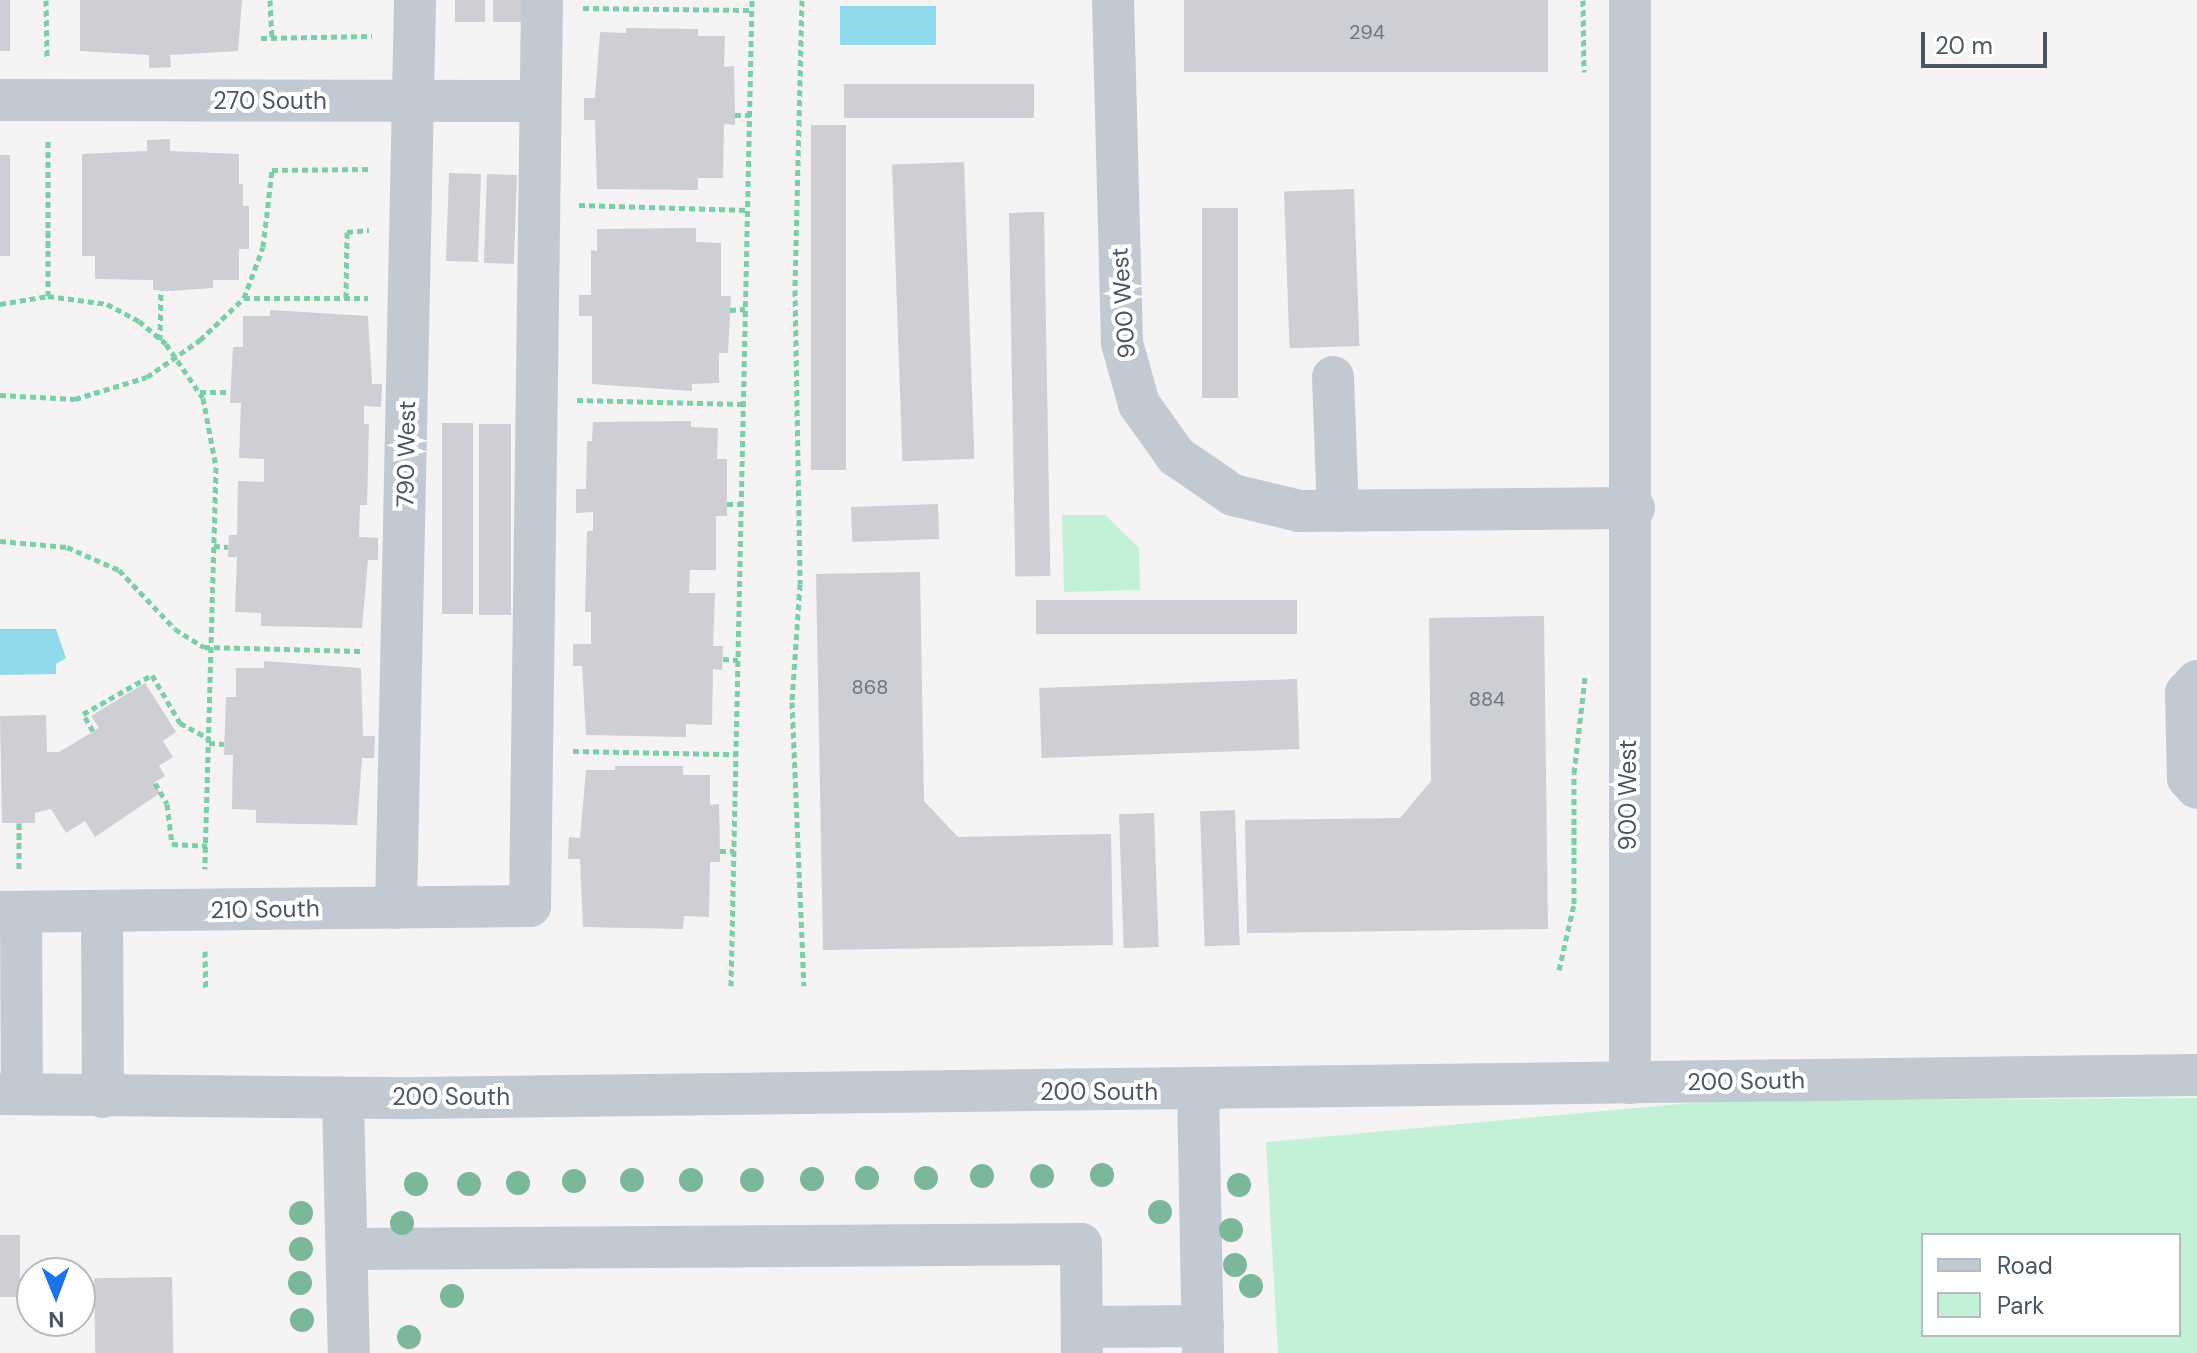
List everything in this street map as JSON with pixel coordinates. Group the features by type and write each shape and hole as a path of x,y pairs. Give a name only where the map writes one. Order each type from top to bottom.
{"street":[{"name":"790 West","path":"396,908 415,0"},
{"name":"900 West","path":"1113,0 1122,343 1139,404 1176,456 1233,495 1287,510 1634,508"},
{"name":"900 West","path":"1630,0 1634,508 1627,764 1630,1083"},
{"path":"540,101 558,4"},
{"name":"270 South","path":"0,100 540,101"},
{"name":"210 South","path":"14,902 102,911 530,906 540,101"},
{"path":"1333,377 1338,511"},
{"path":"2197,681 2186,693 2188,778 2197,788"},
{"path":"11,1094 14,902"},
{"path":"102,911 103,1097"},
{"name":"200 South","path":"11,1094 343,1098 1198,1091 2197,1075"},
{"path":"347,1249 1081,1244 1082,1340 1203,1340 1198,1091"},
{"path":"343,1098 349,1353"}],"path":[{"path":"46,0 47,62"},
{"path":"270,0 272,37"},
{"path":"731,986 752,0"},
{"path":"802,0 795,290 800,584 792,715 804,986"},
{"path":"558,4 752,10"},
{"path":"261,38 379,36"},
{"path":"735,115 750,115"},
{"path":"48,129 48,296"},
{"path":"0,395 52,401 101,394 147,377 177,357 244,298 263,247 272,170 370,169 381,164"},
{"path":"369,185 370,169"},
{"path":"570,205 748,210"},
{"path":"346,298 347,232 369,231 369,216"},
{"path":"160,340 161,290"},
{"path":"0,304 48,296 107,304 139,321 160,340 177,357 200,392 215,443 210,741 204,881"},
{"path":"244,298 377,298"},
{"path":"730,310 745,309"},
{"path":"200,392 230,392"},
{"path":"566,399 743,404"},
{"path":"727,504 741,504"},
{"path":"0,541 56,544 105,563 130,579 185,637 211,648 371,651"},
{"path":"214,546 228,547"},
{"path":"723,659 738,660"},
{"path":"1559,970 1574,904 1574,773 1585,674"},
{"path":"93,731 83,714 152,675 180,723 210,741 224,744"},
{"path":"559,750 736,754"},
{"path":"155,783 167,804 172,844 207,846"},
{"path":"14,902 19,823"},
{"path":"720,851 734,851"},
{"path":"205,937 206,990"}],"green space":[{"path":"1062,515 1105,515 1139,548 1140,590 1064,592"},
{"path":"2197,1098 2197,1353 1278,1353 1266,1142 1712,1101"}],"water":[{"path":"840,6 936,6 936,45 840,45"},
{"path":"0,629 56,629 66,658 56,664 56,674 0,675"}],"building":[{"path":"0,0 10,0 10,51 0,51"},
{"path":"80,0 242,0 238,51 170,55 171,67 149,68 149,55 80,51"},
{"path":"455,0 485,0 485,22 455,22"},
{"path":"493,0 522,0 522,22 493,22"},
{"path":"1184,0 1548,0 1548,72 1184,72"},
{"path":"626,28 698,29 698,36 725,36 724,67 734,66 735,125 724,124 723,178 698,178 698,190 597,189 595,120 584,120 584,98 595,98 600,32 626,33"},
{"path":"844,84 1034,84 1034,118 844,118"},
{"path":"811,125 846,125 846,470 811,470"},
{"path":"170,139 170,151 239,154 243,206 249,206 249,249 239,249 239,280 213,280 213,288 169,291 153,290 153,280 95,279 95,256 82,256 82,154 147,151 147,140"},
{"path":"0,155 10,155 10,256 0,256"},
{"path":"964,162 974,459 902,461 892,165"},
{"path":"449,173 481,174 478,262 446,261"},
{"path":"487,174 517,175 514,264 484,263"},
{"path":"1354,189 1359,346 1290,348 1284,191"},
{"path":"1202,208 1238,208 1238,398 1202,398"},
{"path":"1044,212 1050,576 1015,577 1009,213"},
{"path":"696,228 696,242 721,243 721,296 731,296 728,353 719,353 719,383 692,384 692,391 592,384 592,316 579,316 579,295 591,295 591,250 597,251 597,229"},
{"path":"270,310 368,316 372,384 382,384 381,407 364,406 364,424 369,424 367,505 360,505 359,537 378,538 378,560 368,560 362,628 261,626 261,613 235,612 237,557 228,557 229,535 237,535 238,481 264,482 264,459 239,458 241,403 230,403 233,347 243,347 243,316 270,316"},
{"path":"691,421 691,427 718,428 717,459 727,459 727,516 716,516 716,570 690,570 689,593 715,593 713,646 723,646 722,670 713,669 712,725 686,724 686,737 586,735 582,666 573,666 573,644 591,644 591,612 585,612 587,531 593,531 593,512 576,513 576,489 586,489 587,441 592,441 593,422"},
{"path":"442,423 473,423 473,614 442,614"},
{"path":"479,424 511,424 511,615 479,615"},
{"path":"938,504 939,539 852,542 851,507"},
{"path":"920,572 924,801 958,837 1111,834 1113,945 823,950 816,574"},
{"path":"1036,600 1297,600 1297,634 1036,634"},
{"path":"1544,616 1548,929 1247,933 1245,820 1400,818 1431,781 1429,618"},
{"path":"264,661 361,668 363,736 375,736 374,758 362,758 357,825 256,823 256,810 232,809 233,755 224,755 226,697 236,697 236,668 264,668"},
{"path":"1297,679 1299,749 1042,758 1039,688"},
{"path":"145,683 176,732 163,741 173,757 159,766 165,776 154,783 160,793 95,837 85,821 66,833 51,809 35,813 35,823 2,823 0,716 46,715 47,752 59,752 99,728 91,716"},
{"path":"615,766 683,766 683,775 710,775 710,805 719,804 720,862 710,862 709,917 684,916 683,929 583,927 580,859 568,859 569,837 580,838 586,770 615,770"},
{"path":"1235,810 1240,945 1205,946 1200,811"},
{"path":"1154,813 1159,947 1124,948 1119,814"},
{"path":"0,1235 20,1235 20,1257 16,1257 16,1297 0,1297"},
{"path":"172,1277 173,1353 95,1353 96,1278"}]}
